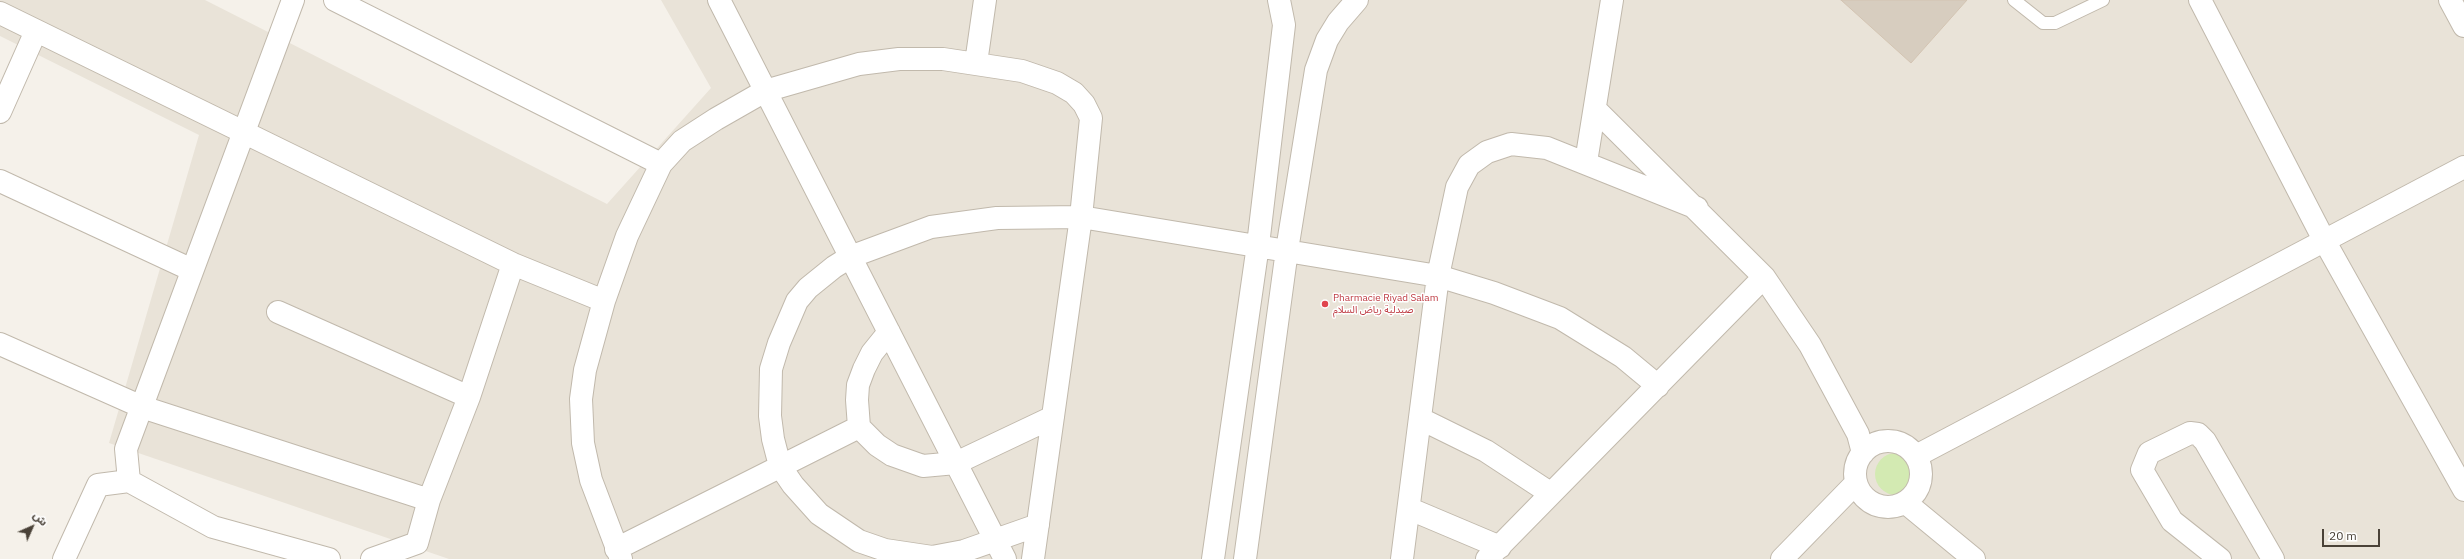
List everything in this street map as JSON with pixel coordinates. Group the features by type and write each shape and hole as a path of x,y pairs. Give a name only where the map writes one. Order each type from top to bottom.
{"street":[{"path":"129,481 126,448 293,0"},
{"path":"335,0 661,164"},
{"path":"719,0 1005,559"},
{"path":"976,62 985,0"},
{"path":"1213,559 1258,245 1284,24 1279,0"},
{"path":"1245,559 1288,250 1316,70 1327,40 1338,22 1357,0"},
{"path":"1586,162 1612,0"},
{"path":"2200,0 2324,240 2464,490"},
{"path":"2450,0 2464,26"},
{"path":"0,13 513,264 604,301"},
{"path":"0,112 36,31"},
{"path":"859,427 780,466 618,554 591,480 583,443 582,406 585,370 604,301 627,236 661,164 682,141 716,119 765,91 859,64 898,59 943,59 976,62 1022,72 1057,83 1074,93 1084,104 1091,118 1081,217 1034,559"},
{"path":"1594,109 1697,208 1764,277 1810,345 1858,434 1863,452"},
{"path":"1402,559 1410,509 1438,276 1457,187 1469,165 1486,152 1511,144 1547,148 1586,162 1697,208"},
{"path":"1916,456 2464,167"},
{"path":"0,181 192,270"},
{"path":"1038,525 964,551 932,557 885,550 859,541 819,514 793,485 780,466 773,439 769,394 771,369 779,343 797,301 808,288 834,267 850,257 925,229 952,222 997,218 1081,217 1258,245 1438,276 1494,293 1560,318 1623,358 1658,386"},
{"path":"372,559 417,544 429,500 469,396 513,264"},
{"path":"1410,509 1493,553 1550,493 1658,386 1764,277"},
{"path":"278,312 469,396"},
{"path":"889,332 872,354 858,385 859,427 877,445 908,462 923,466 956,462 1053,418"},
{"path":"0,344 142,407 429,500"},
{"path":"1421,419 1486,451 1550,493"},
{"path":"2220,559 2172,521 2142,470 2149,453 2190,433 2198,434 2205,441 2272,559"},
{"path":"1884,441 1902,444 1916,456 1921,466 1922,476 1919,487 1906,503 1886,507 1876,505 1867,500 1856,483 1856,467 1863,452 1873,444 1884,441"},
{"path":"64,559 98,485 129,481 213,527 329,559"},
{"path":"1782,559 1856,483"},
{"path":"1906,503 1974,559"}],"lane":[{"path":"2014,0 2042,23 2055,23 2103,0"}],"shaded area":[{"path":"0,0 205,0 607,204 711,88 661,0 2464,0 2464,559 449,559 109,443 199,135 0,36"}],"green space":[{"path":"1896,453 1911,459 1917,474 1911,489 1896,495 1881,489 1875,474 1881,459"}],"building":[{"path":"1841,0 1967,0 1911,63"}],"place":[{"name":"Pharmacie Riyad Salam صيدلية رياض السلام","path":"1325,304"}]}
